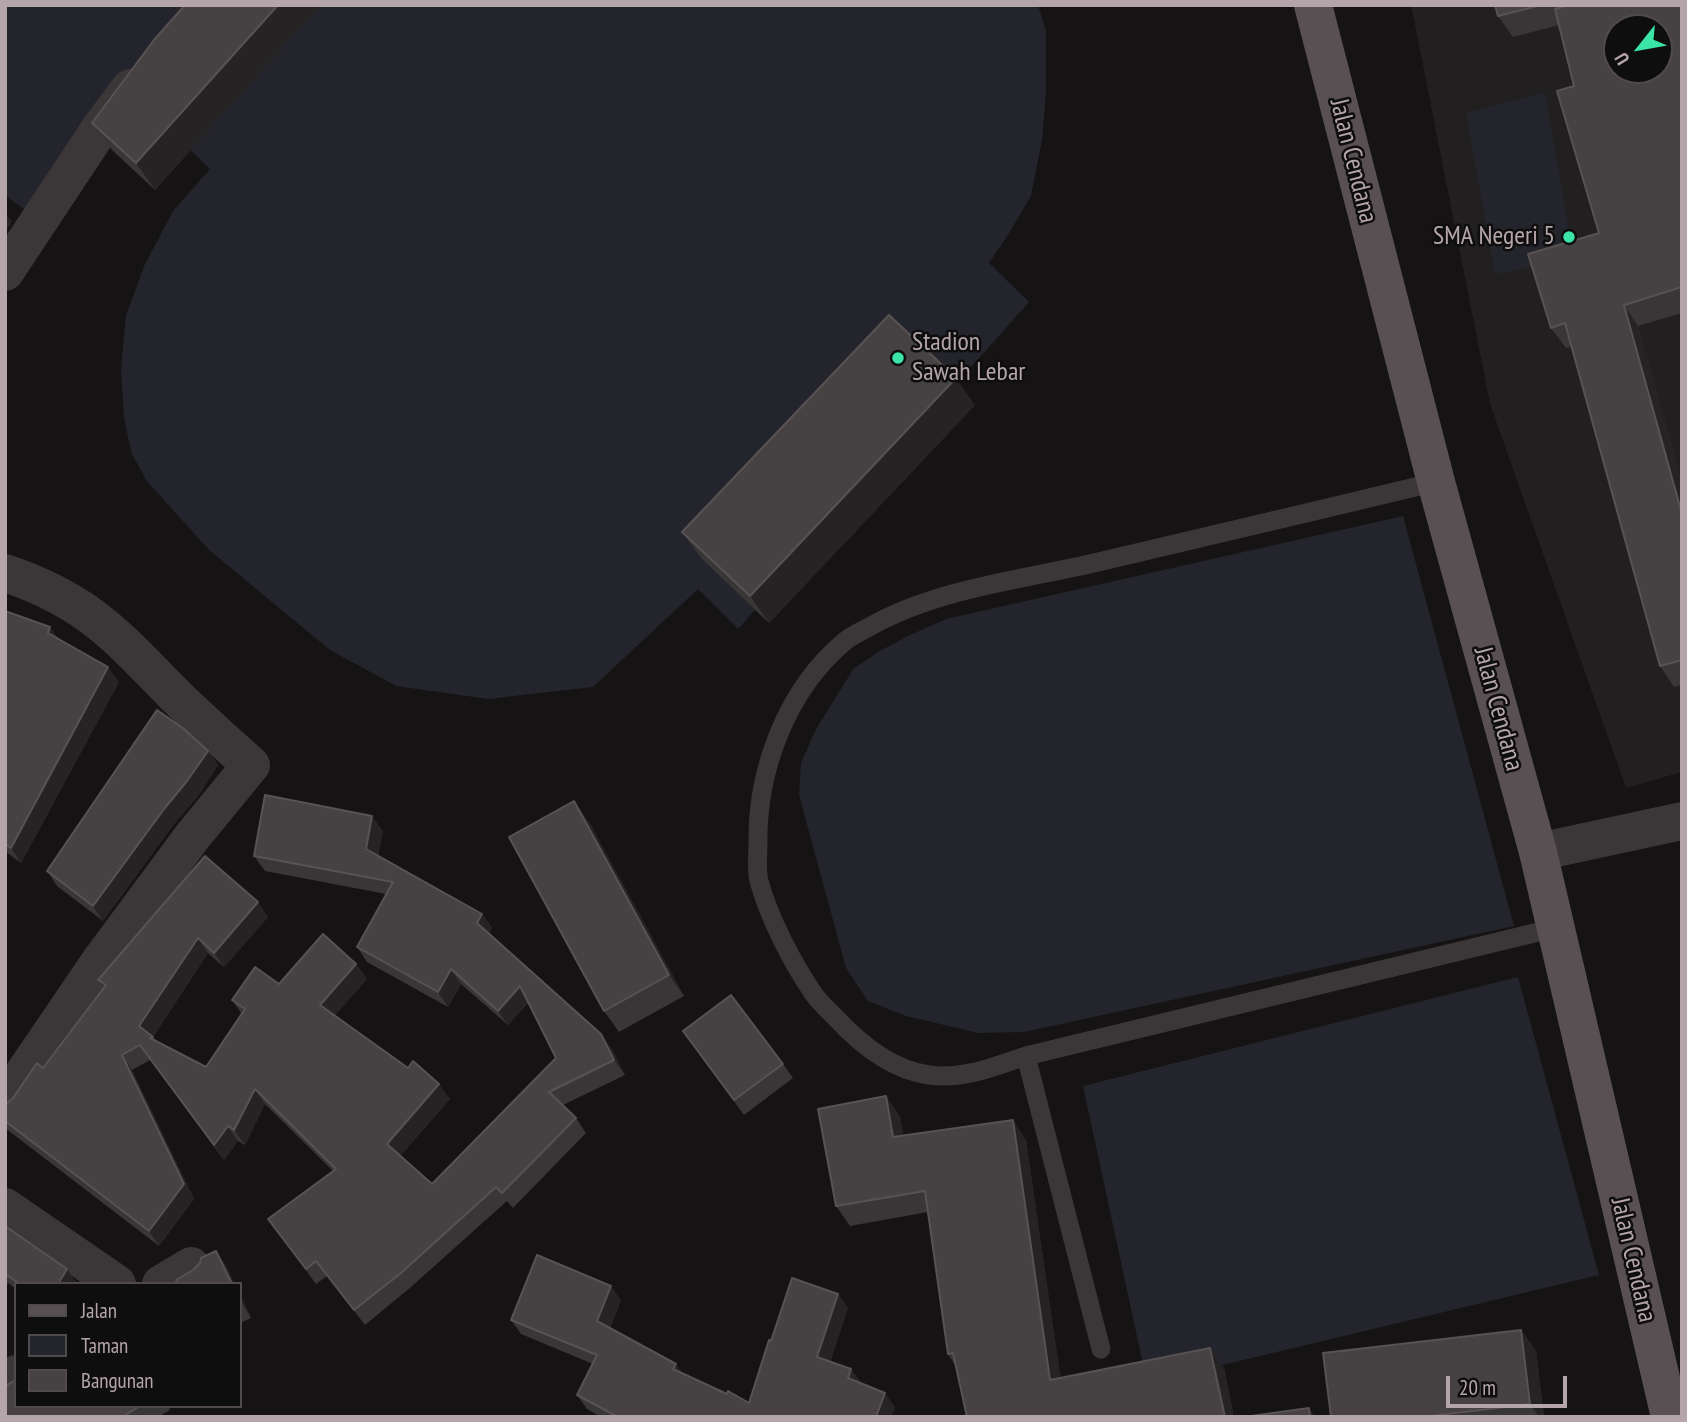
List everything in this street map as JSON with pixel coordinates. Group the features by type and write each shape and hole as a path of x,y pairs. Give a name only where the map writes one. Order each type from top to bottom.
{"main road":[{"name":"Jalan Cendana","path":"1313,5 1436,482 1538,852 1670,1417"}],"street":[{"path":"5,272 101,127 148,64"},
{"path":"5,573 27,580 91,615 251,765 192,837 101,960 5,1101"},
{"path":"1538,852 1682,821"},
{"path":"5,1207 114,1282"}],"lane":[{"path":"1436,482 950,594 890,615 847,639 824,660 803,687 770,759 763,784 758,827 758,878 777,928 815,996 849,1032 881,1056 927,1075 968,1074 1026,1056 1555,928"},
{"path":"1026,1056 1101,1349"}],"shaded area":[{"name":"SMA Negeri 5","path":"1411,5 1682,5 1682,772 1626,788 1490,404"}],"green space":[{"path":"5,5 187,5 25,210 5,195"},
{"path":"234,5 1038,5 1046,31 1046,92 1042,140 1031,196 989,263 1029,302 738,629 698,589 593,687 488,699 396,686 330,650 209,550 146,480 131,452 124,417 121,369 126,315 145,264 173,211 210,169 144,105"},
{"path":"1545,92 1574,259 1495,274 1466,113"},
{"path":"1403,516 1514,926 1024,1032 978,1033 906,1016 868,1001 846,968 799,795 801,763 816,729 854,668 908,636 946,619"},
{"path":"1518,977 1599,1275 1147,1383 1083,1086"}],"building":[{"path":"185,5 278,5 136,163 92,123 154,40"},
{"path":"1495,5 1541,5 1498,16"},
{"path":"1569,5 1682,5 1682,287 1624,305 1682,514 1682,660 1660,666 1565,323 1551,328 1528,254 1599,233 1557,91 1574,86 1555,9"},
{"path":"889,315 956,378 750,596 682,532"},
{"path":"5,611 50,627 48,633 108,667 11,848 5,844"},
{"path":"157,710 184,729 208,751 93,906 47,871"},
{"path":"265,795 372,816 366,849 482,914 477,923 601,1034 614,1060 549,1092 576,1118 502,1193 496,1187 401,1273 354,1310 316,1261 306,1269 268,1219 336,1169 255,1089 234,1130 228,1126 214,1145 140,1045 122,1055 184,1184 149,1231 5,1121 5,1105 13,1098 37,1063 43,1068 106,985 98,980 205,856 258,902 214,953 198,938 139,1026 153,1037 150,1038 206,1067 245,1009 232,1000 255,967 279,984 323,934 356,964 320,1005 408,1068 413,1061 439,1084 387,1144 432,1184 556,1058 520,986 498,1011 451,969 438,992 357,947 393,882 254,856"},
{"path":"574,801 669,975 604,1011 509,837"},
{"path":"731,995 783,1064 734,1100 683,1031"},
{"path":"886,1096 893,1137 1013,1120 1050,1380 1210,1348 1225,1417 967,1417 953,1353 948,1354 925,1191 836,1206 818,1109"},
{"path":"5,1226 67,1269 59,1282 17,1282 5,1274"},
{"path":"216,1251 231,1282 177,1282 176,1280 200,1263 201,1258"},
{"path":"537,1255 611,1286 597,1321 676,1364 673,1369 727,1394 728,1391 749,1403 792,1278 838,1294 817,1357 851,1369 848,1378 885,1393 876,1417 618,1417 577,1395 597,1355 511,1320"},
{"path":"1521,1330 1530,1404 1422,1417 1331,1417 1323,1353"},
{"path":"14,1381 14,1408 137,1408 122,1417 5,1417 5,1386"},
{"path":"1309,1408 1310,1417 1244,1417"}],"place":[{"name":"SMA Negeri 5","path":"1569,237"},
{"name":"Stadion Sawah Lebar","path":"898,358"}]}
